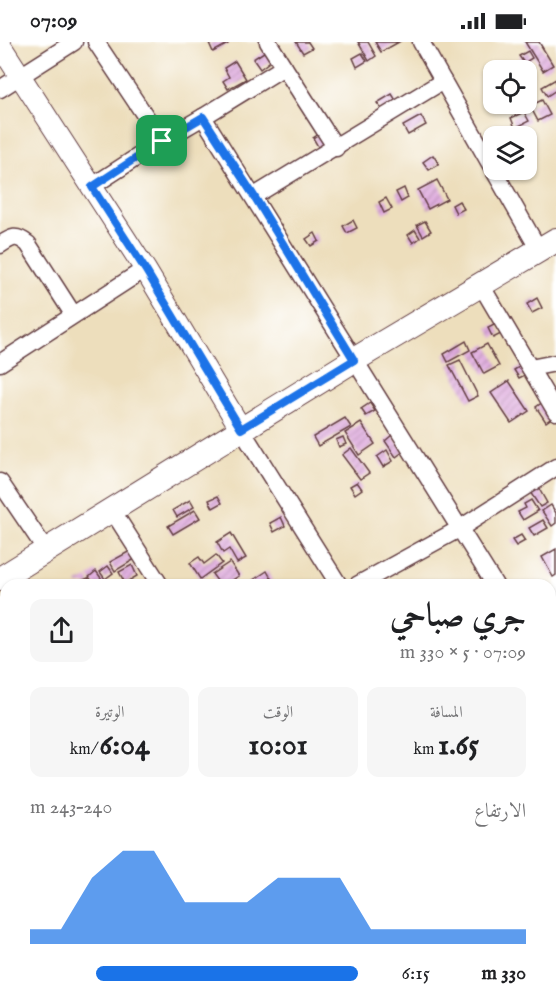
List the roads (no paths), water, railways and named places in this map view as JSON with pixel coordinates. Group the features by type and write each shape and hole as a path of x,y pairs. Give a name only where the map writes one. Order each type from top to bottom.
{"main road":[{"path":"0,579 354,360 548,245"}],"street":[{"path":"0,90 74,42"},
{"path":"96,42 162,141"},
{"path":"268,42 336,148"},
{"path":"421,42 443,81 548,245"},
{"path":"0,45 145,269 241,429 335,579"},
{"path":"92,187 162,141 284,67"},
{"path":"254,196 443,81"},
{"path":"203,117 491,579"},
{"path":"0,245 14,237 21,237 28,244 73,314"},
{"path":"0,363 145,269"},
{"path":"481,285 556,412"},
{"path":"530,368 556,363"},
{"path":"368,579 459,529 556,467"},
{"path":"0,482 46,550"},
{"path":"112,510 156,579"}]}
